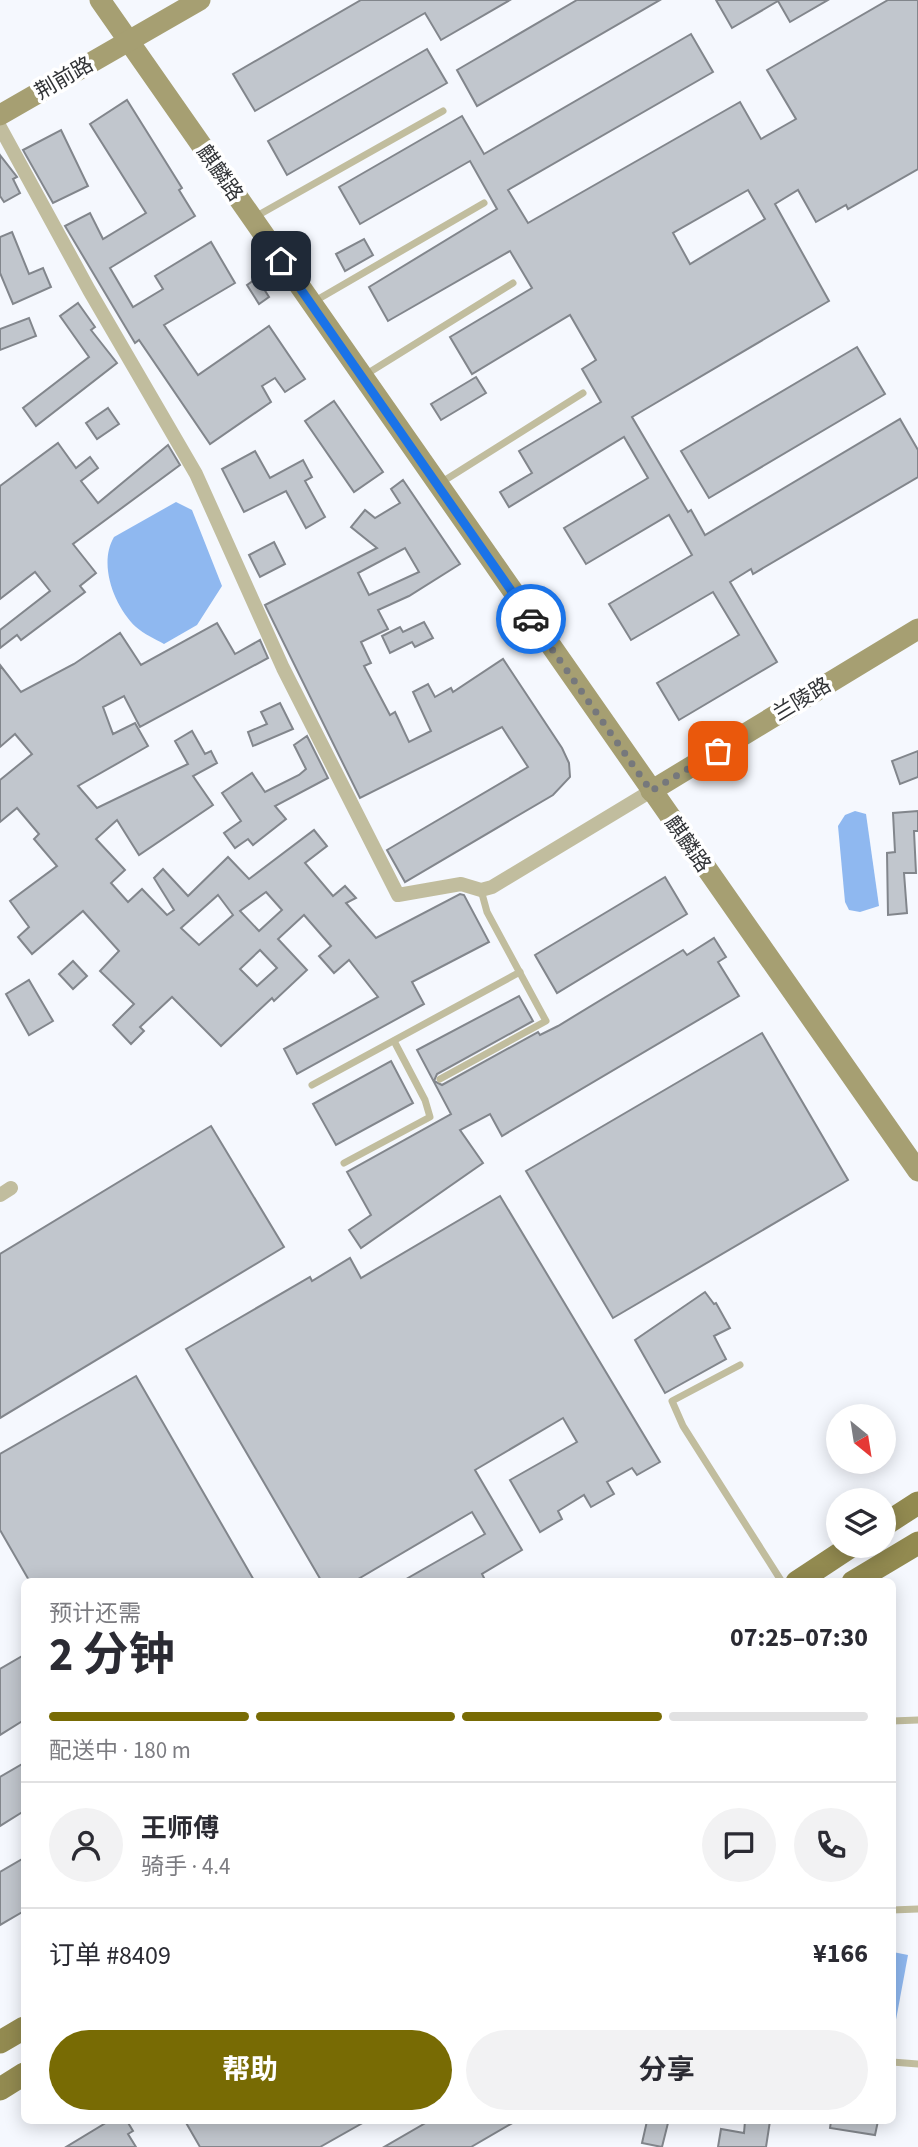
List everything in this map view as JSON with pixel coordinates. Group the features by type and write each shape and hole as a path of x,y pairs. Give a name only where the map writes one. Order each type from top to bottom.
{"main road":[{"path":"896,1517 918,1503"},
{"path":"860,1578 918,1544"},
{"path":"803,1578 833,1558"},
{"path":"0,2042 21,2030"},
{"path":"0,2088 21,2076"}],"street":[{"name":"麒麟路","path":"100,0 918,1171"},
{"name":"荆前路","path":"0,115 200,0"},
{"path":"0,127 89,290 197,474 283,668 398,895 461,884 481,890 492,887 651,791"},
{"name":"兰陵路","path":"651,791 918,629"}],"lane":[{"path":"252,219 443,111"},
{"path":"311,303 484,203"},
{"path":"362,377 513,283"},
{"path":"438,485 583,393"},
{"path":"440,1079 546,1021 487,912 481,890"},
{"path":"312,1085 520,972"},
{"path":"344,1163 430,1117 425,1100 394,1041"},
{"path":"740,1365 672,1401 683,1426 779,1578"},
{"path":"896,1721 918,1720"},
{"path":"896,1910 918,1909"},
{"path":"896,2062 918,2064"}],"water":[{"path":"176,502 192,510 222,586 197,625 164,644 136,627 121,608 108,572 109,548 114,537"},
{"path":"855,811 866,814 879,906 860,912 849,910 845,902 838,826 845,815"},
{"path":"896,1953 908,1955 896,2020"}],"building":[{"path":"361,0 510,0 441,40 425,13 255,111 233,74"},
{"path":"577,0 660,0 477,106 457,70"},
{"path":"716,0 828,0 790,22 778,1 732,28"},
{"path":"888,0 918,0 918,169 848,209 846,205 816,222 798,190 775,204 829,301 632,417 688,512 691,510 705,535 900,419 918,450 918,477 753,574 751,569 730,582 777,662 679,720 657,683 739,635 713,592 631,640 609,604 692,555 669,515 586,564 564,528 648,478 624,437 509,507 500,492 532,473 519,451 601,402 582,369 596,360 570,315 472,374 450,337 532,288 510,251 388,321 369,287 497,209 470,161 360,224 339,187 462,116 484,154 691,34 713,72 508,190 528,223 740,102 761,139 796,119 767,70","holes":["748,190 765,219 690,264 673,233"]},
{"path":"427,49 447,83 287,175 268,141"},
{"path":"127,100 182,188 179,190 195,216 110,268 133,307 163,289 155,276 211,242 235,283 164,325 198,375 269,326 305,379 285,392 275,378 262,386 271,402 210,444 139,340 135,343 65,226 90,213 103,239 146,213 90,124"},
{"path":"61,130 88,186 53,203 23,150"},
{"path":"0,155 17,177 13,179 20,193 4,202 0,196"},
{"path":"12,232 29,274 43,268 51,287 13,304 0,273 0,237"},
{"path":"364,239 373,255 345,271 336,254"},
{"path":"257,278 269,297 259,304 247,285"},
{"path":"78,303 95,327 91,330 117,363 36,426 23,408 89,357 60,316"},
{"path":"29,318 36,336 0,350 0,329"},
{"path":"857,347 885,394 709,498 681,451"},
{"path":"476,377 486,393 441,420 431,404"},
{"path":"334,401 383,472 354,492 305,421"},
{"path":"108,408 119,424 97,439 86,423"},
{"path":"58,443 76,468 90,457 98,468 81,481 98,503 168,445 180,465 73,544 96,573 80,586 85,592 21,640 17,635 0,648 0,630 50,591 35,572 0,599 0,486"},
{"path":"255,451 270,478 303,460 312,477 305,481 325,517 306,528 286,491 244,512 222,469"},
{"path":"403,480 460,564 409,596 378,610 388,629 361,642 371,663 364,666 390,715 395,712 409,742 431,731 413,692 428,684 435,697 451,688 453,692 503,659 562,748 569,763 570,777 553,795 405,882 387,850 528,767 502,727 360,798 265,605 377,548 351,527 365,510 375,518 400,503 391,489","holes":["405,548 419,572 369,595 358,573"]},
{"path":"274,542 285,564 260,577 249,555"},
{"path":"424,622 433,638 415,647 412,642 390,653 382,636 400,627 403,632"},
{"path":"217,623 235,654 260,640 268,658 140,727 124,696 103,707 113,734 135,723 148,746 78,786 97,808 188,764 175,741 192,731 205,754 211,751 217,763 193,776 213,805 139,855 117,820 96,839 125,870 111,883 128,902 142,889 167,915 174,910 154,878 163,869 188,896 228,857 249,879 314,830 327,846 305,863 333,896 345,886 356,898 346,903 376,938 460,894 464,895 489,942 412,982 424,1004 297,1074 284,1049 378,997 349,960 334,973 319,956 331,946 304,915 278,939 307,970 274,1001 272,998 221,1046 172,997 140,1027 144,1031 131,1044 113,1025 134,1004 100,971 119,951 83,911 32,954 18,937 29,927 10,901 57,866 34,839 39,834 17,808 0,822 0,780 32,754 15,734 0,747 0,665 21,692 74,664 120,633 141,665","holes":["266,892 282,910 259,931 240,911","218,895 233,915 199,945 181,928","260,950 277,968 257,986 240,969"]},
{"path":"280,703 293,729 253,746 248,732 267,724 261,712"},
{"path":"307,736 328,778 275,806 286,819 253,845 248,839 235,848 224,833 241,821 222,793 252,773 265,792 299,775 306,769 294,745"},
{"path":"918,751 918,777 900,784 892,761"},
{"path":"918,811 918,831 914,831 916,873 904,873 907,913 888,915 887,853 895,852 893,813"},
{"path":"665,877 687,914 557,993 535,955"},
{"path":"714,938 726,957 718,962 739,996 502,1136 490,1114 460,1130 483,1163 361,1248 349,1230 371,1215 347,1172 451,1114 417,1050 519,996 533,1021 437,1074 434,1081 442,1085 538,1032 540,1035 558,1026 683,950 687,955"},
{"path":"73,961 87,976 73,989 59,974"},
{"path":"29,980 53,1021 29,1035 6,994"},
{"path":"762,1033 848,1180 613,1318 526,1171"},
{"path":"391,1061 413,1103 336,1145 313,1104"},
{"path":"211,1126 284,1247 0,1418 0,1254"},
{"path":"500,1196 660,1462 637,1475 632,1468 607,1482 614,1494 591,1507 584,1495 558,1511 562,1519 540,1532 510,1480 577,1442 563,1418 475,1470 522,1550 482,1574 484,1578 408,1578 485,1534 472,1512 360,1578 320,1578 186,1349 310,1277 312,1281 350,1258 361,1278"},
{"path":"705,1292 714,1304 716,1303 730,1328 714,1336 726,1359 665,1393 635,1340"},
{"path":"136,1376 253,1578 28,1578 0,1530 0,1454"},
{"path":"21,1657 21,1722 0,1735 0,1669"},
{"path":"21,1765 21,1813 0,1826 0,1777"},
{"path":"21,1860 21,1913 0,1925 0,1872"},
{"path":"104,2124 129,2124 133,2131 128,2134 136,2147 66,2147"},
{"path":"187,2124 361,2124 320,2147 200,2147"},
{"path":"424,2124 511,2124 471,2147 384,2147"},
{"path":"646,2124 668,2124 662,2147 642,2143"},
{"path":"745,2124 770,2124 766,2147 718,2147 721,2129 744,2133"},
{"path":"831,2124 877,2124 875,2135 830,2128"}],"way so far":[{"path":"531,619 651,791 718,751"}],"route":[{"path":"281,261 531,619"}]}
